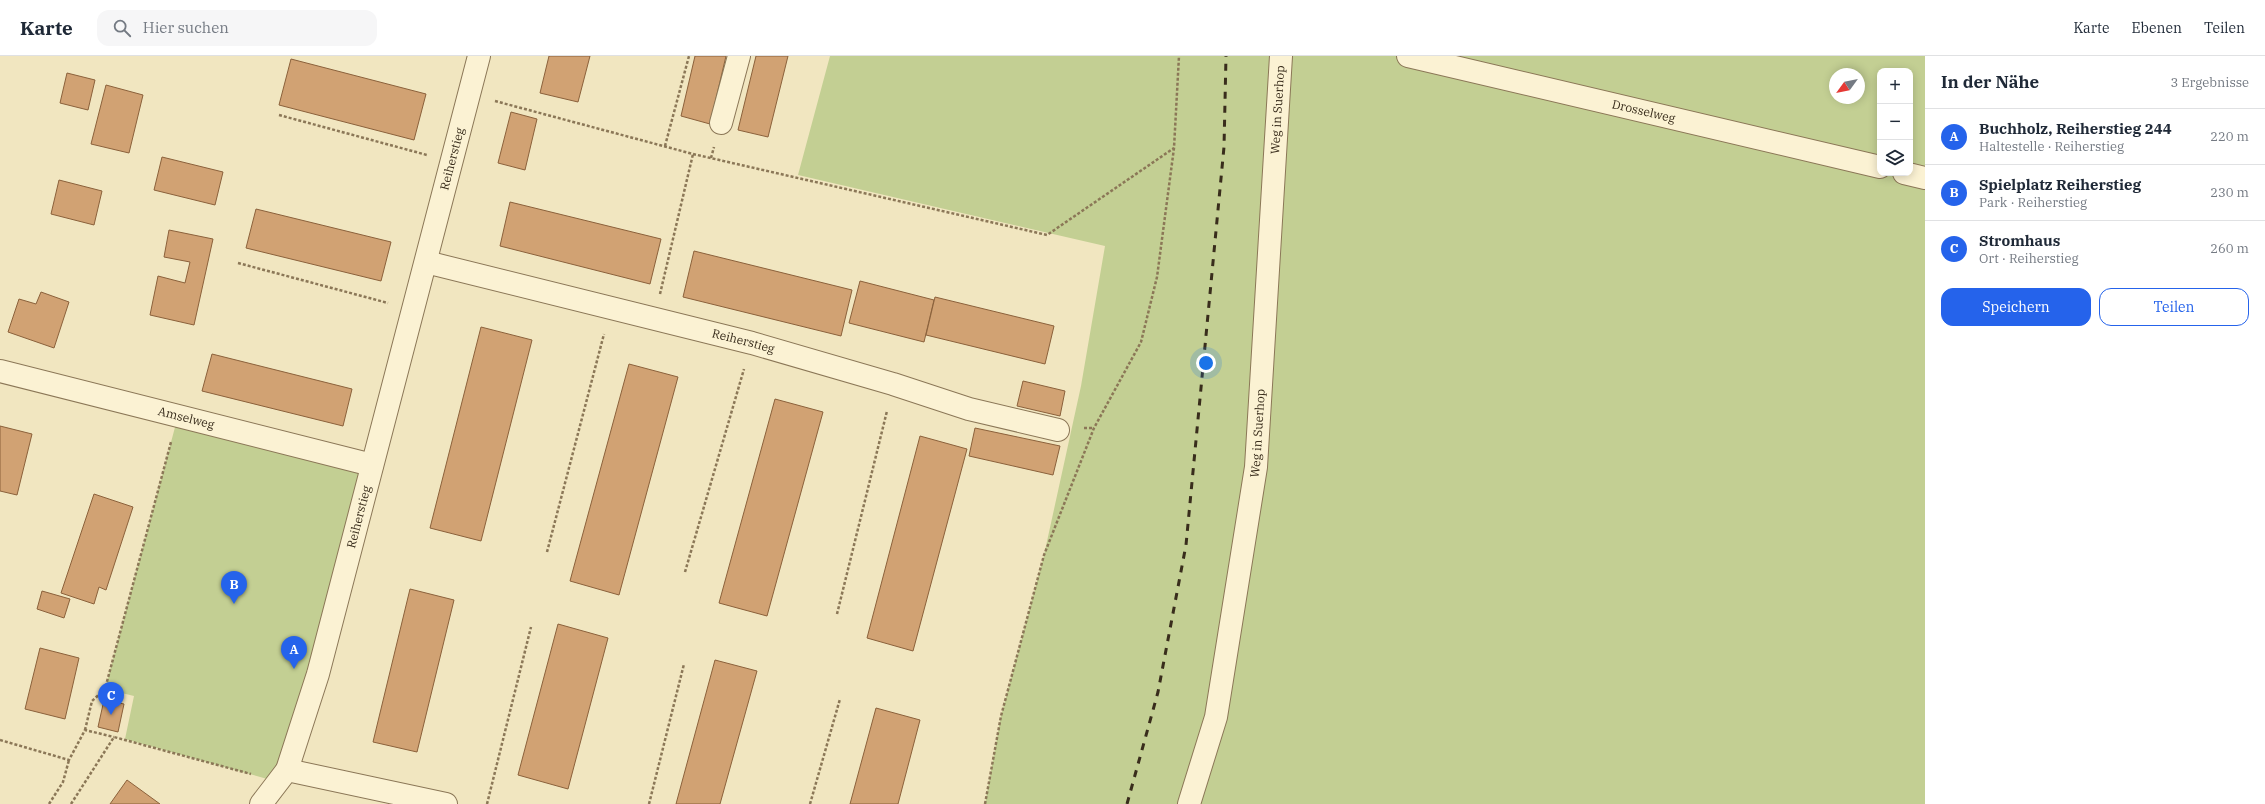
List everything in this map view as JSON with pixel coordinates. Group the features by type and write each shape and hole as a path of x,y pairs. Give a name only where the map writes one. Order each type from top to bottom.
{"street":[{"name":"Reiherstieg","path":"261,804 282,776 318,674 480,56"},
{"path":"721,123 739,56"},
{"name":"Weg in Suerhop","path":"1189,804 1216,717 1256,466 1281,56"},
{"name":"Drosselweg","path":"1408,56 1877,166"},
{"path":"1913,175 1925,178"},
{"name":"Reiherstieg","path":"426,262 752,343 893,384 969,409 1058,430"},
{"name":"Amselweg","path":"0,371 372,465"},
{"path":"282,776 446,804"}],"path":[{"path":"665,146 689,56"},
{"path":"985,804 1001,716 1044,555 1094,428 1141,342 1157,277 1174,148 1179,56"},
{"path":"469,94 693,154 1047,235 1174,148"},
{"path":"279,115 452,162"},
{"path":"654,319 693,154"},
{"path":"238,263 413,310"},
{"path":"547,552 611,308"},
{"path":"685,572 752,343"},
{"path":"837,614 893,384"},
{"path":"49,804 63,782 68,760 84,730 92,701 105,689 178,416"},
{"path":"487,804 531,627"},
{"path":"649,804 684,664"},
{"path":"810,804 840,699"},
{"path":"84,730 282,776"},
{"path":"71,804 114,737"},
{"path":"0,740 68,760"}],"green space":[{"path":"830,56 1925,56 1925,804 985,804 1001,716 1044,555 1081,386 1105,246 798,175"},
{"path":"178,416 372,465 278,782 125,739 134,696 105,689"}],"building":[{"path":"549,56 590,56 578,102 540,93"},
{"path":"695,56 726,56 710,124 681,116"},
{"path":"756,56 788,56 768,137 738,130"},
{"path":"291,59 426,94 414,140 279,105"},
{"path":"67,73 95,80 88,110 60,103"},
{"path":"106,85 143,95 129,153 91,144"},
{"path":"511,112 537,119 525,170 498,163"},
{"path":"162,157 223,172 215,205 154,190"},
{"path":"59,180 102,191 94,225 51,214"},
{"path":"510,202 661,239 650,284 500,246"},
{"path":"256,209 391,242 381,281 246,248"},
{"path":"169,230 213,239 194,325 150,315 158,276 185,283 190,262 164,257"},
{"path":"694,251 852,290 841,336 683,297"},
{"path":"860,281 934,300 924,342 849,323"},
{"path":"41,292 69,302 54,348 8,332 19,299 36,304"},
{"path":"935,297 1054,326 1045,364 926,335"},
{"path":"481,327 532,340 481,541 430,528"},
{"path":"212,354 352,389 343,426 202,391"},
{"path":"629,364 678,377 619,595 570,581"},
{"path":"1023,381 1065,391 1060,416 1017,406"},
{"path":"775,399 823,412 767,616 719,603"},
{"path":"0,426 32,434 17,495 0,491"},
{"path":"975,428 1060,446 1053,475 969,456"},
{"path":"920,436 967,449 913,651 867,638"},
{"path":"94,494 133,507 106,590 99,587 94,604 61,593"},
{"path":"410,589 454,600 417,752 373,742"},
{"path":"42,591 70,599 64,618 37,609"},
{"path":"558,624 608,638 568,789 518,775"},
{"path":"40,648 79,658 65,719 25,709"},
{"path":"715,660 757,671 720,804 676,804"},
{"path":"104,700 124,704 118,732 98,727"},
{"path":"876,708 920,720 898,804 850,804"},
{"path":"127,780 160,804 110,804"}],"railway":[{"path":"1127,804 1158,692 1186,545 1224,147 1226,56"}],"place":[{"name":"Spielplatz Reiherstieg","path":"234,604"},
{"name":"Buchholz, Reiherstieg 244","path":"294,669"},
{"name":"Stromhaus","path":"111,715"}]}
